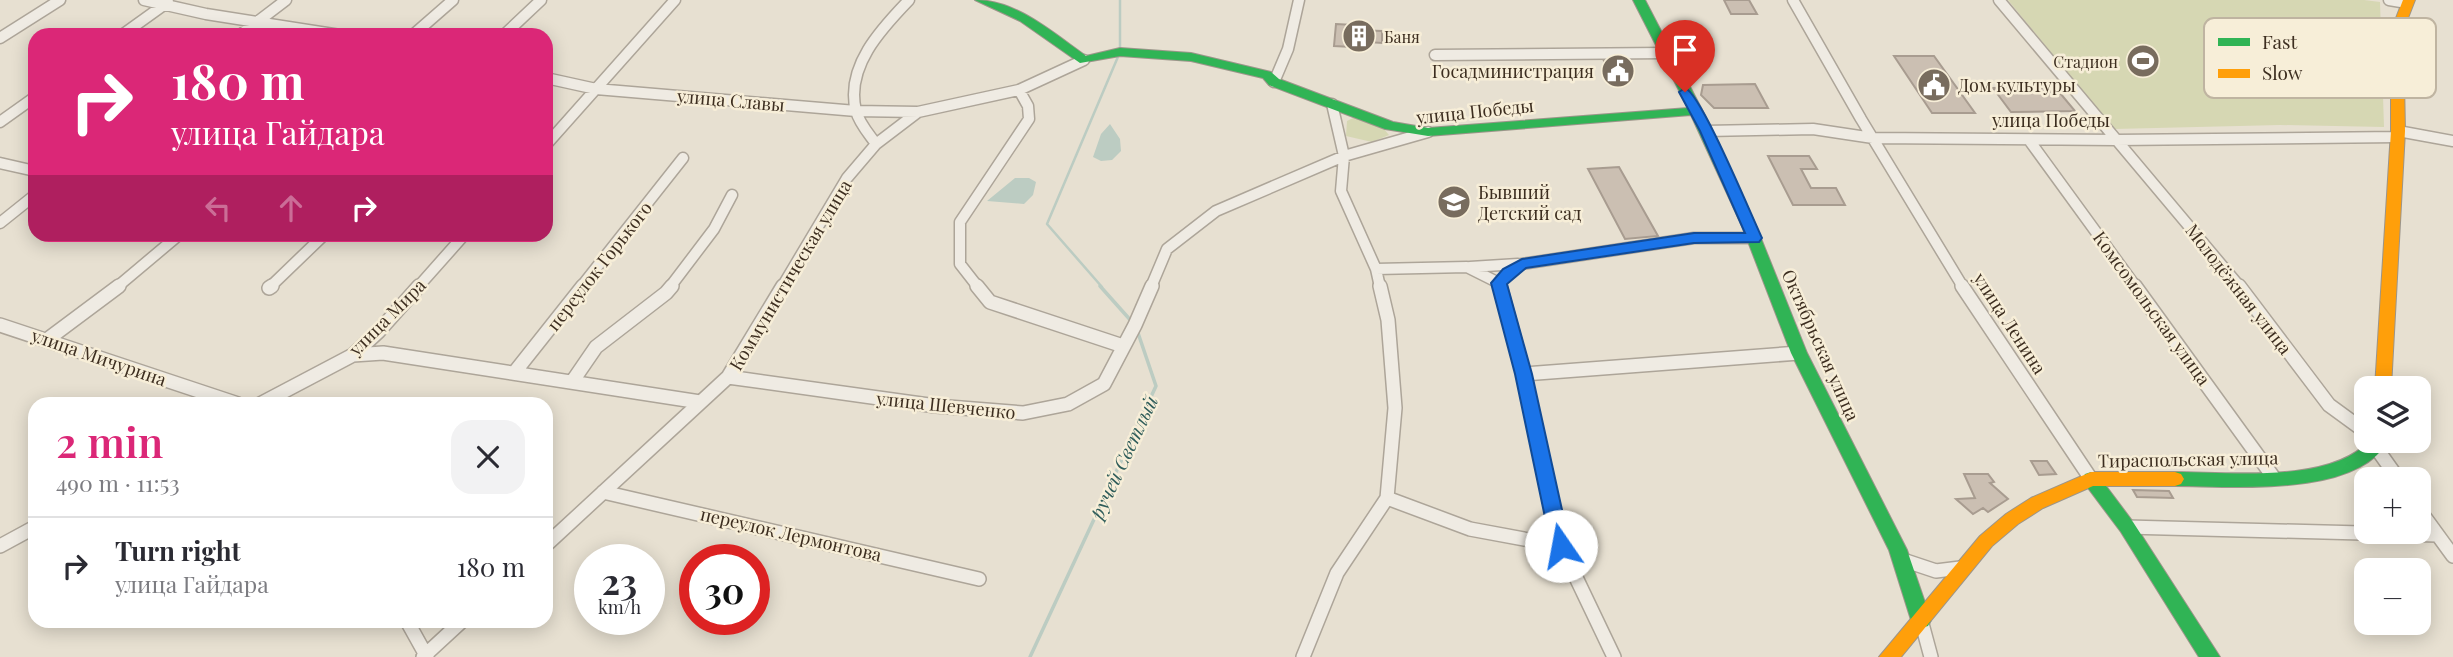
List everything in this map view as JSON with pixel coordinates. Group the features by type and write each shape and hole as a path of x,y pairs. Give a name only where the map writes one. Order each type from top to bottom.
{"street":[{"path":"0,38 60,0"},
{"path":"144,0 168,2 257,23 292,28"},
{"path":"250,28 286,0"},
{"path":"422,28 453,0"},
{"path":"511,28 541,0"},
{"path":"553,137 676,0"},
{"path":"876,144 856,111 855,88 861,65 872,43 909,0"},
{"path":"981,0 1024,18 1084,60 1120,52 1191,57 1267,75 1273,82 1390,126 1428,132"},
{"path":"1273,82 1288,49 1299,0"},
{"name":"Октябрьская улица","path":"1639,0 1706,131 1754,238 1799,353 1903,561 1931,657"},
{"name":"улица Ленина","path":"1793,0 1872,138 1982,318 2091,479 2127,527 2210,657"},
{"path":"1999,0 2038,50 2116,140"},
{"path":"2389,0 2408,1 2402,18"},
{"path":"132,28 168,2"},
{"path":"1435,55 1665,53"},
{"name":"Коммунистическая улица","path":"553,538 727,377 847,178 876,144 918,112 1018,90 1084,60"},
{"name":"улица Славы","path":"553,80 596,89 856,111 918,112"},
{"path":"1018,90 1028,106 1029,119 960,222 960,264 990,302 1124,346"},
{"path":"2384,376 2397,98"},
{"path":"0,122 28,102"},
{"path":"1303,657 1337,573 1387,498 1393,453 1395,408 1388,320 1376,269 1341,191 1344,156 1332,104"},
{"name":"улица Победы","path":"1344,156 1428,132 1696,111"},
{"name":"улица Победы","path":"1706,131 1835,131 1872,138 2029,140 2397,134 2453,141"},
{"name":"Комсомольская улица","path":"2029,140 2197,368 2274,478"},
{"name":"Молодёжная улица","path":"2116,140 2217,257 2329,405 2354,423"},
{"name":"улица Шевченко","path":"727,377 936,406 1023,413 1068,404 1104,384 1167,249 1216,211 1344,156"},
{"name":"переулок Горького","path":"514,373 683,158"},
{"path":"0,163 28,170"},
{"path":"572,382 596,347 666,293 714,229 732,195"},
{"path":"0,223 28,201"},
{"path":"1376,269 1522,264 1694,238 1754,238"},
{"path":"48,339 92,308 170,242"},
{"path":"269,288 317,242"},
{"name":"улица Мира","path":"273,397 353,355 379,331 459,242"},
{"path":"1499,283 1508,272 1522,264"},
{"path":"1467,267 1499,283 1524,374 1561,546 1614,657"},
{"name":"улица Мичурина","path":"0,325 218,397"},
{"path":"353,355 383,353 700,402"},
{"path":"1524,374 1799,353"},
{"name":"Тираспольская улица","path":"1889,657 1986,541 2012,519 2038,503 2091,479 2274,478 2346,468 2374,453"},
{"name":"переулок Лермонтова","path":"603,492 979,579"},
{"path":"1387,498 1470,529 1561,546"},
{"path":"2431,526 2453,556"},
{"path":"2127,527 2437,535"},
{"path":"0,546 28,531"},
{"path":"1903,561 1936,572 1967,566"},
{"path":"411,628 425,656 455,628"}],"green space":[{"name":"Стадион","path":"2008,0 2380,2 2381,18 2204,18 2204,98 2383,98 2384,127 2280,125 2114,129"},
{"path":"1355,117 1383,128 1389,135 1372,142 1346,136 1347,121"}],"shaded area":[{"path":"1110,124 1120,139 1121,151 1112,160 1101,161 1093,157 1101,134"},
{"path":"1015,178 1029,178 1036,182 1033,195 1024,204 987,201"}],"building":[{"path":"1724,0 1749,0 1757,14 1731,14"},
{"name":"Баня","path":"1336,24 1353,25 1353,30 1382,31 1382,43 1352,41 1352,47 1334,46"},
{"name":"Дом культуры","path":"1894,56 1934,56 1975,113 1932,113"},
{"name":"Госадминистрация","path":"1604,61 1623,61 1630,79 1611,79"},
{"path":"1755,84 1768,108 1714,108 1701,95 1703,85"},
{"path":"2055,87 2075,111 2011,112 1993,88"},
{"path":"1768,156 1809,156 1817,169 1801,169 1811,188 1836,188 1845,205 1793,205"},
{"path":"1619,167 1658,236 1625,239 1588,169"},
{"path":"2031,461 2047,461 2056,474 2039,475"},
{"path":"1964,474 1988,474 1994,482 1990,483 2008,499 1988,512 1983,508 1973,514 1956,499 1975,498"},
{"path":"2133,490 2169,491 2173,498 2137,497"}],"waterway":[{"name":"ручей Светлый","path":"1102,287 1047,224 1120,52 1120,0"},
{"name":"ручей Светлый","path":"1100,286 1133,323"},
{"name":"ручей Светлый","path":"1030,657 1156,386 1137,330"}],"traffic: fast":[{"path":"981,0 1024,18 1084,60 1120,52 1191,57 1267,75 1274,82 1390,126 1428,132 1696,111"},
{"path":"1639,0 1706,131 1749,226 1799,353 1898,550 1921,620"},
{"path":"2175,479 2286,478 2317,474 2344,467 2368,453"},
{"path":"2091,479 2127,527 2210,657"}],"traffic: slow":[{"path":"2402,18 2409,0"},
{"path":"2384,376 2398,98"},
{"path":"1889,657 1986,541 2012,519 2037,503 2091,479 2175,479"}],"place":[{"name":"Баня","path":"1359,36"},
{"name":"Стадион","path":"2143,61"},
{"name":"Госадминистрация","path":"1618,71"},
{"name":"Дом культуры","path":"1934,85"},
{"name":"Бывший Детский сад","path":"1454,202"}],"route":[{"path":"1561,546 1524,374 1499,283 1508,272 1522,264 1694,238 1754,238 1706,131 1685,92"}]}
